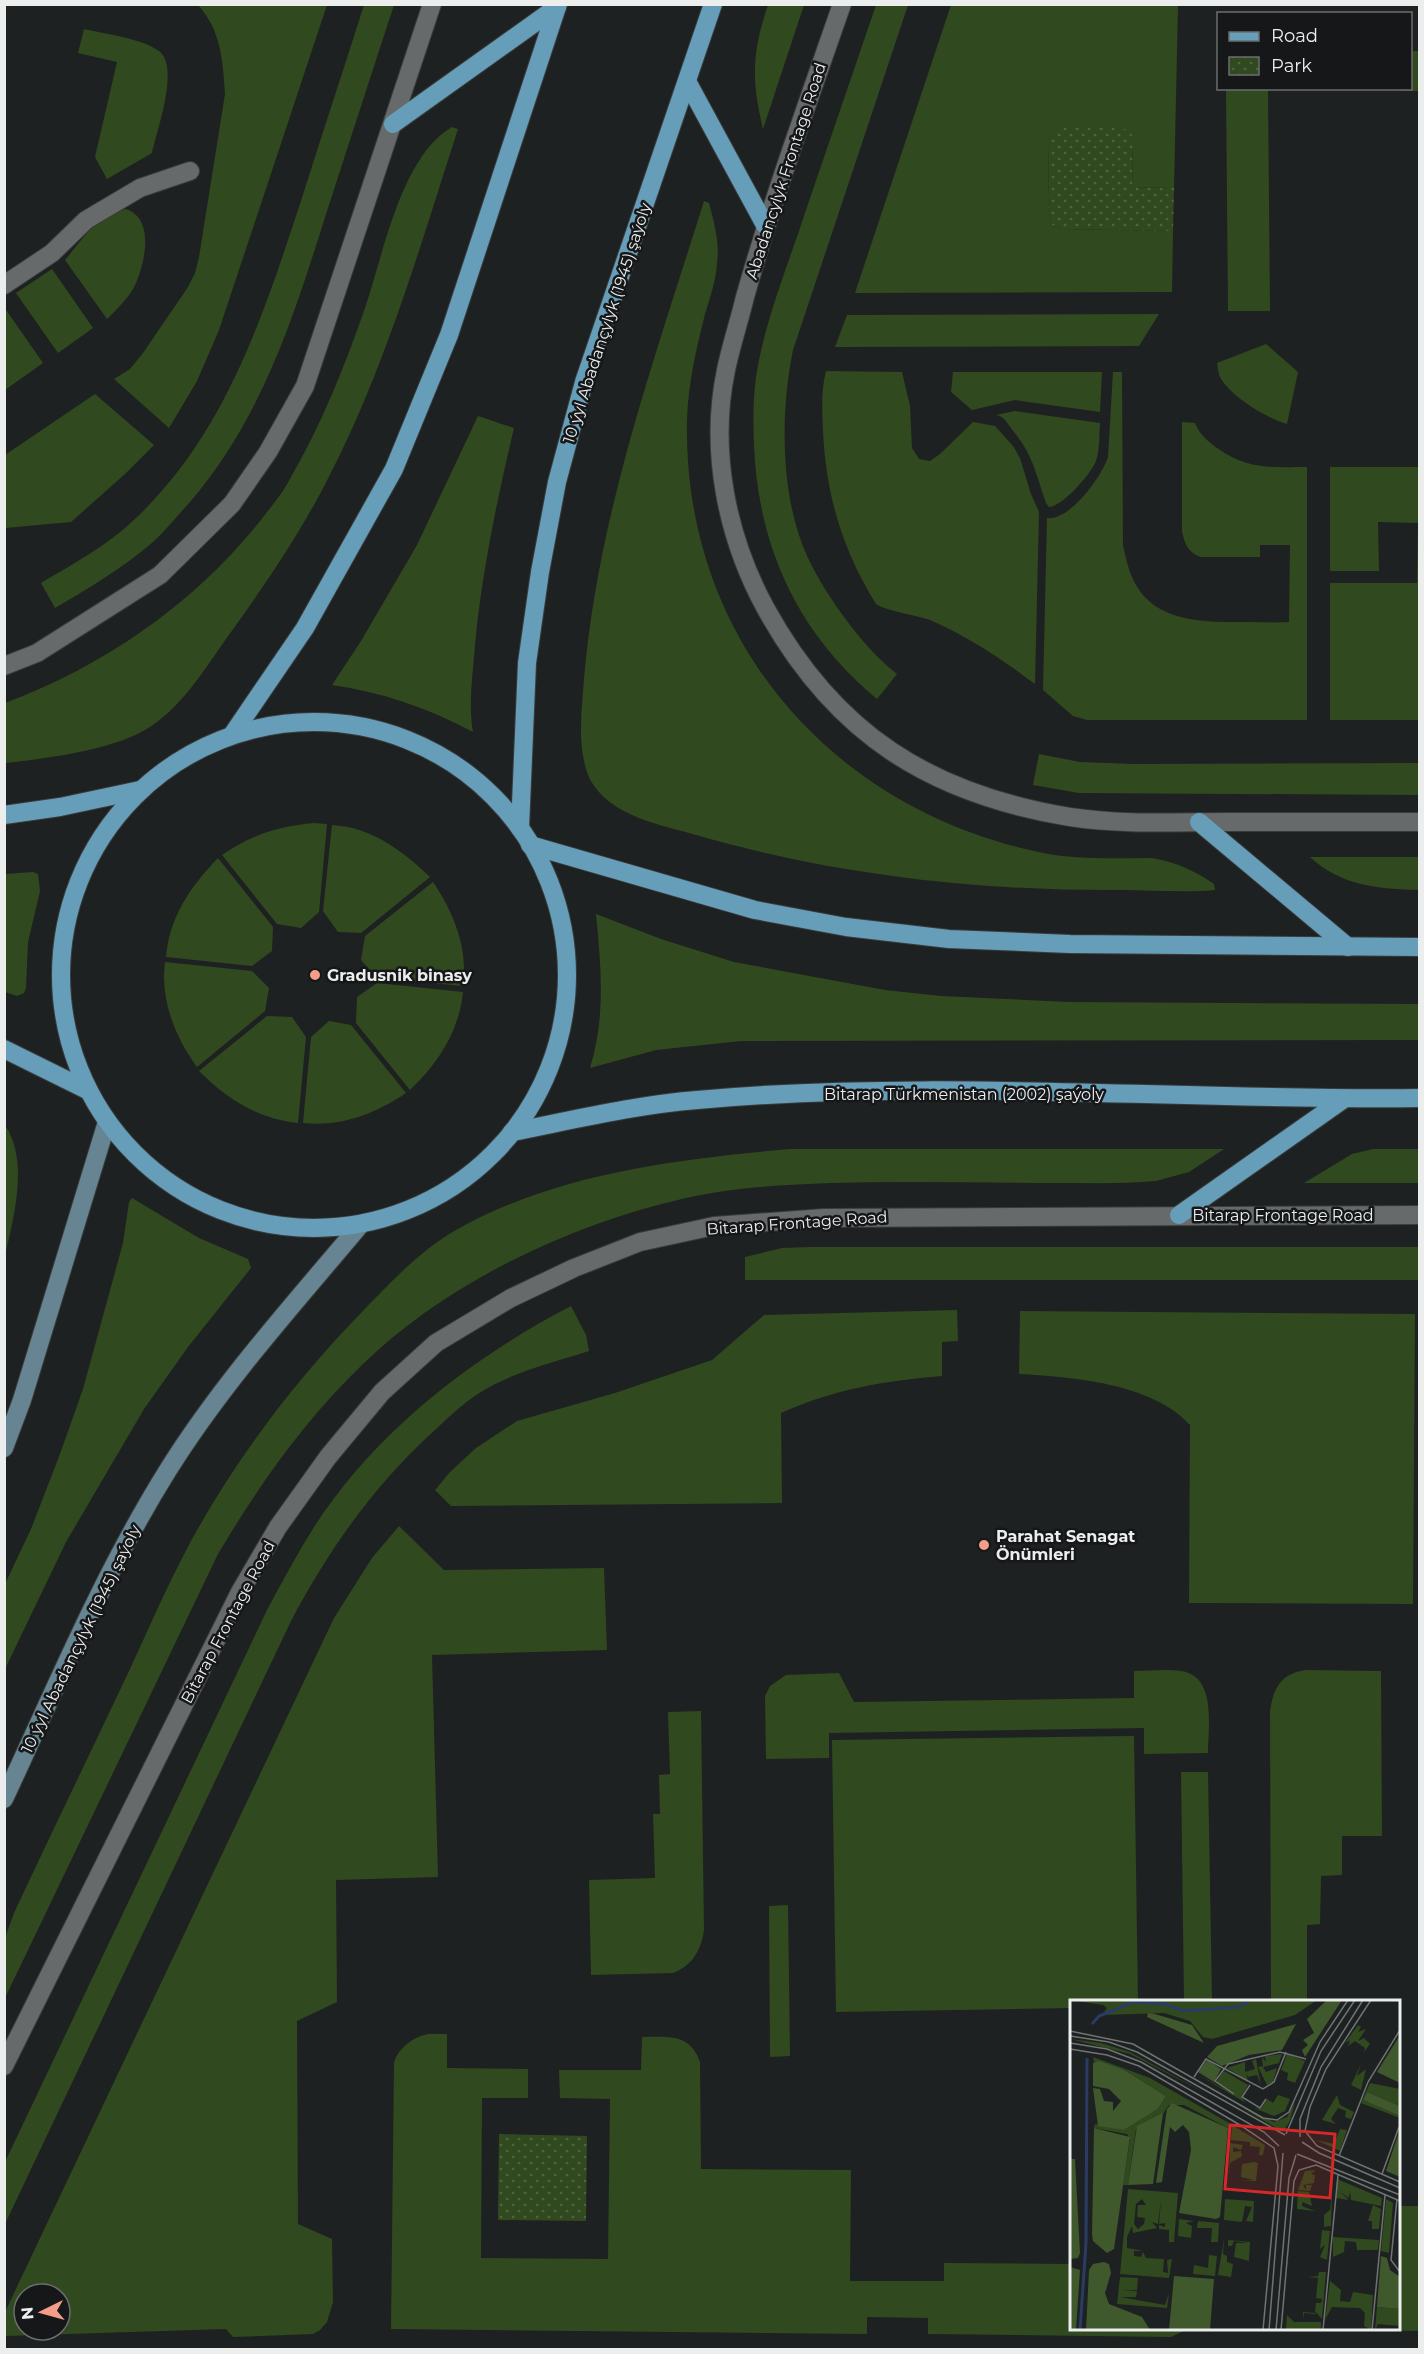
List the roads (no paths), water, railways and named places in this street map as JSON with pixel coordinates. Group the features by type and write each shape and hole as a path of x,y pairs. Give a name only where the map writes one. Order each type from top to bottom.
{"main road":[{"name":"10 ýyl Abadançylyk (1945) şaýoly","path":"520,828 527,663 540,572 557,482 584,382 688,83 713,4"},
{"path":"393,124 558,5"},
{"path":"232,735 305,628 394,469 449,335 558,5"},
{"path":"688,83 765,225"},
{"path":"302,721 338,722 374,728 408,739 440,755 470,776 497,800 520,828 553,892 562,927 566,963 565,999 559,1035 548,1070 532,1102 512,1132 474,1170 429,1201 396,1215 361,1224 325,1228 289,1227 254,1221 219,1210 186,1194 157,1174 130,1149 107,1122 89,1091 74,1057 65,1022 61,986 62,950 79,879 95,847 115,817 140,790 167,768 198,748 232,735 266,725 302,721"},
{"path":"4,815 60,807 140,790"},
{"path":"1198,822 1348,947"},
{"path":"530,845 755,910 846,927 949,939 1070,944 1419,947"},
{"path":"4,1049 89,1091"},
{"name":"Bitarap Türkmenistan (2002) şaýoly","path":"512,1132 696,1100 833,1093 1059,1092 1344,1099 1419,1098"},
{"path":"1179,1215 1344,1099"},
{"path":"4,1448 22,1400 107,1122"},
{"name":"10 ýyl Abadançylyk (1945) şaýoly","path":"4,1799 96,1600 167,1471 199,1423 238,1372 361,1224"}],"street":[{"path":"4,666 46,648 160,576 232,504 268,452 304,386 432,4"},
{"name":"Abadancylyk Frontage Road","path":"842,4 765,225 725,371 720,417 721,466 726,501 738,548 754,587 778,630 809,676 844,716 877,744 918,768 970,791 1019,807 1072,817 1125,822 1198,822"},
{"path":"4,285 51,253 86,220 140,188 190,171"},
{"path":"1198,822 1419,822"},
{"name":"Bitarap Frontage Road","path":"4,2066 240,1592 278,1527 328,1457 382,1392 436,1343 511,1298 574,1268 640,1242 714,1226 835,1218 1419,1215"}],"place":[{"name":"Gradusnik binasy","path":"315,975"},
{"name":"Parahat Senagat Önümleri","path":"984,1545"}]}
